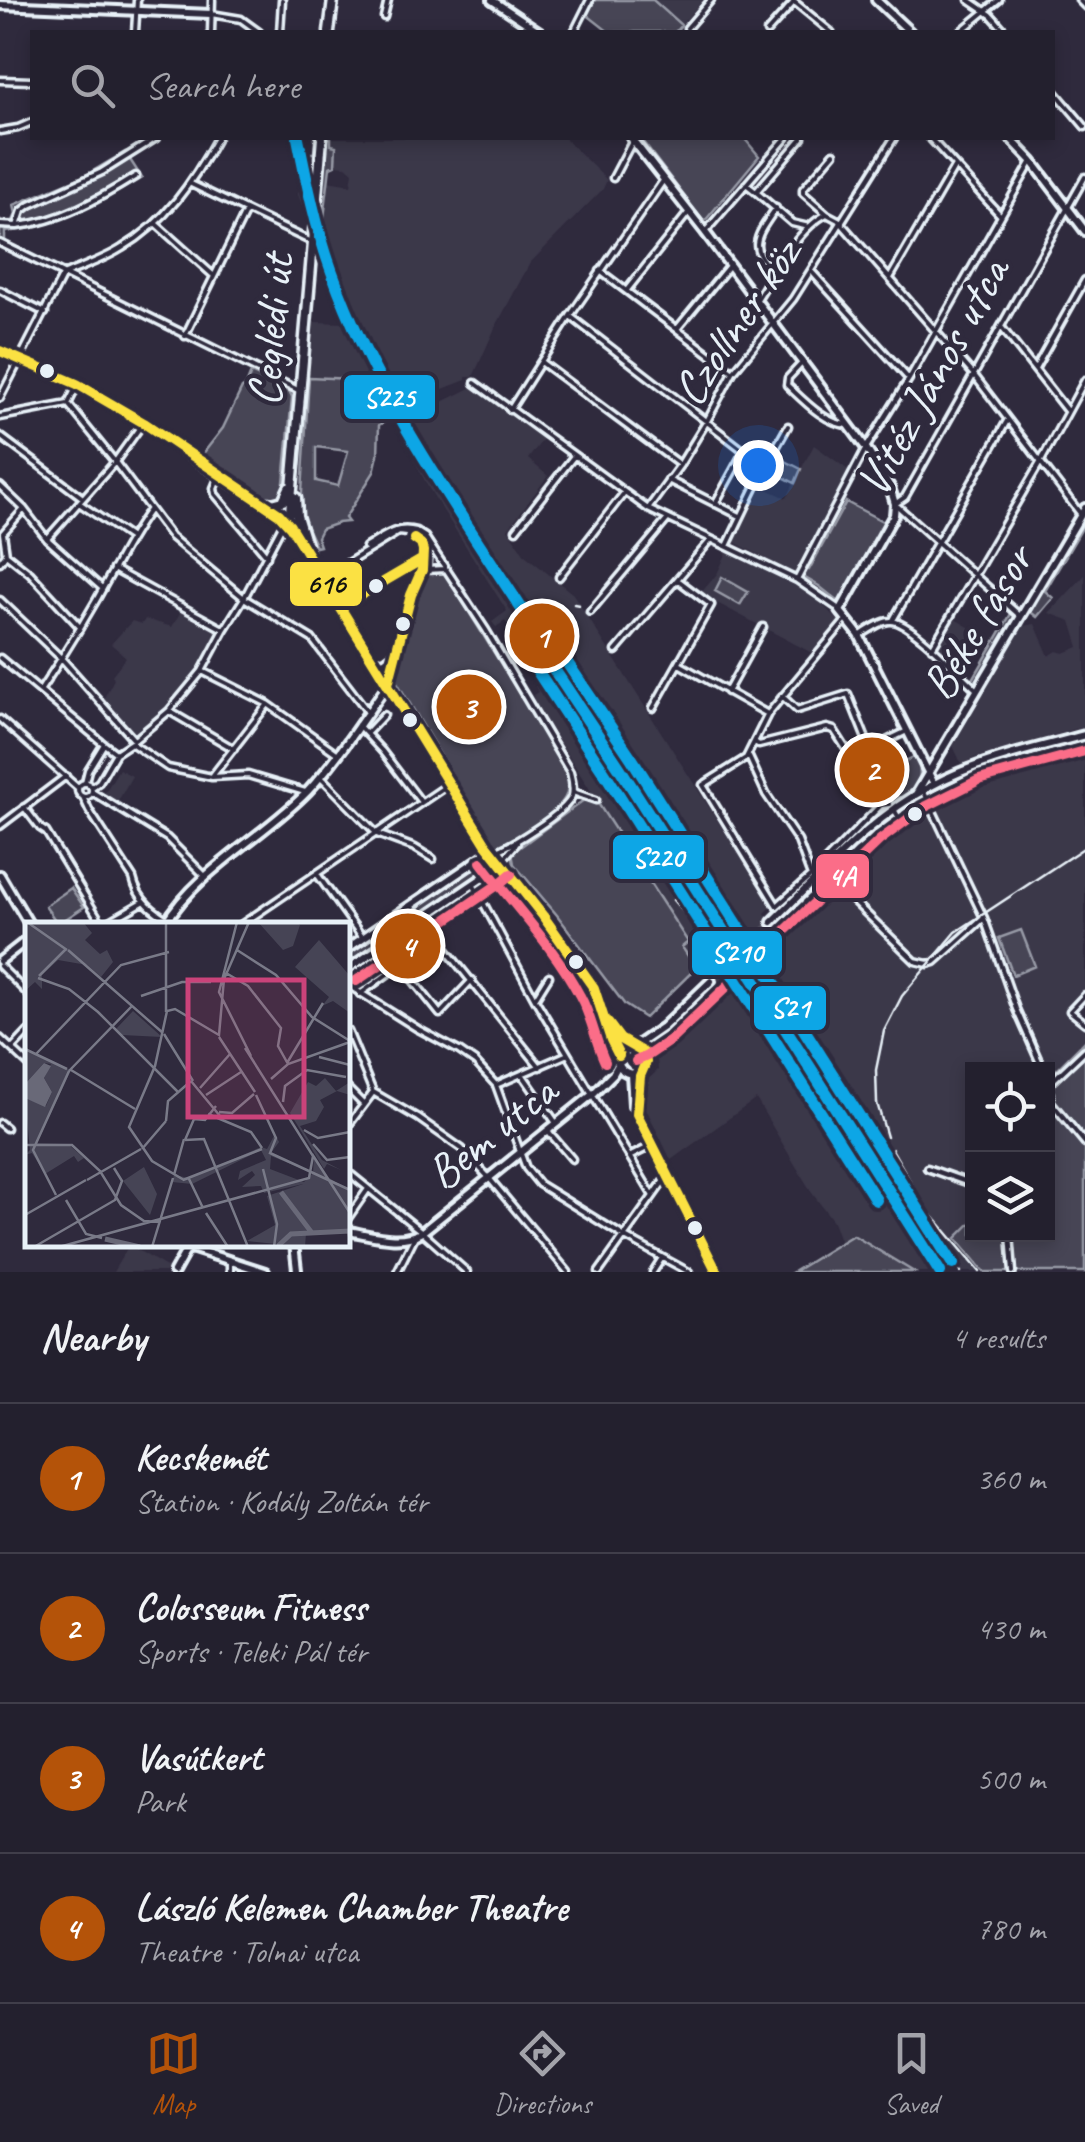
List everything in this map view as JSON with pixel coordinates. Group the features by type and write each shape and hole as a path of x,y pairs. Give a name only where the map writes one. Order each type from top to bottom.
{"main road":[{"path":"329,30 333,0"},
{"name":"Ceglédi út","path":"294,469 322,140"},
{"path":"0,351 77,384 144,423 285,520 290,512 294,469"},
{"path":"252,496 272,504 283,502 294,469"},
{"path":"294,469 297,516 309,555"}],"street":[{"path":"135,30 137,0"},
{"path":"211,30 212,0"},
{"path":"280,30 282,0"},
{"path":"384,17 388,0"},
{"path":"492,0 537,30"},
{"path":"575,30 590,0"},
{"path":"687,28 711,0"},
{"path":"876,0 908,30"},
{"path":"969,0 1004,30"},
{"path":"962,30 998,0"},
{"path":"1079,0 1085,6"},
{"path":"770,30 793,1 828,30"},
{"path":"0,5 55,4 211,14 240,19 256,30"},
{"path":"0,80 30,81"},
{"path":"1055,92 1085,127"},
{"path":"0,131 30,123"},
{"path":"17,226 22,211 30,205 77,185 153,140"},
{"path":"0,398 64,275 116,252 154,224 191,184 216,140"},
{"path":"613,178 632,140"},
{"path":"633,140 866,448 890,487 895,504 1020,616"},
{"path":"705,232 784,140"},
{"path":"758,194 800,140"},
{"name":"Czollner köz","path":"648,510 680,465 733,372 793,298 893,140"},
{"path":"932,140 1001,216"},
{"path":"1012,140 1085,230"},
{"path":"834,153 803,188 803,193 841,222 974,375 1007,421 1083,511"},
{"path":"797,580 866,448 1032,162"},
{"path":"890,278 955,166"},
{"path":"0,226 33,224 85,205 136,176"},
{"name":"Vitéz János utca","path":"840,611 890,526 895,504 905,497 1085,177"},
{"path":"510,410 662,181"},
{"path":"191,184 312,242"},
{"path":"746,184 792,223 809,226"},
{"path":"774,272 759,257 756,245 776,208"},
{"path":"185,336 246,211"},
{"path":"627,290 688,213"},
{"path":"756,301 809,226 828,214"},
{"path":"154,224 214,276"},
{"path":"0,243 300,391"},
{"path":"678,330 729,266"},
{"path":"600,271 733,372"},
{"path":"811,271 909,378"},
{"path":"1035,369 1085,280"},
{"path":"0,290 44,313"},
{"path":"570,316 766,467"},
{"path":"1001,326 1067,411"},
{"path":"541,362 680,465"},
{"path":"802,363 788,378 787,385 830,422 849,425"},
{"path":"932,648 1085,380"},
{"path":"476,382 648,510 797,580 840,611 859,636 932,777"},
{"path":"68,404 77,384"},
{"path":"0,416 68,404"},
{"path":"68,404 171,538 244,598 312,639 368,712"},
{"path":"859,636 893,620 1007,421"},
{"path":"47,538 116,462 144,423"},
{"path":"727,546 788,426"},
{"path":"0,436 128,538"},
{"path":"715,504 744,451"},
{"path":"516,530 574,456"},
{"path":"220,476 215,494 267,556"},
{"path":"668,480 742,517"},
{"path":"0,486 24,508 47,538 102,588"},
{"path":"559,577 624,493"},
{"path":"24,508 1,532 6,554 30,573 80,627"},
{"path":"40,691 62,659 128,538 150,510"},
{"name":"Béke fasor","path":"919,792 932,777 940,754 1083,511"},
{"path":"84,796 89,796 116,752 168,711 202,670 285,520 493,854 594,988 620,1063 632,1074 632,1102 637,1114 717,1272"},
{"path":"590,612 667,520"},
{"path":"350,947 482,858 520,840 568,804 573,792 570,772 486,630 425,538 403,529 366,547"},
{"path":"337,601 348,598 345,566 390,536 410,532 434,552"},
{"path":"170,922 206,876 306,792 388,684 411,595 428,558 426,545 417,532"},
{"path":"616,651 712,539"},
{"path":"0,562 6,554"},
{"path":"421,572 445,569"},
{"path":"113,570 224,630"},
{"path":"653,708 711,605 678,580"},
{"path":"0,600 62,659 133,742 168,768 212,776 248,775 306,792"},
{"path":"847,619 768,714 744,760 703,785 778,906 882,805 899,818 830,878 915,961 924,964 938,960 984,918"},
{"path":"893,620 913,632 977,690"},
{"path":"727,692 762,627"},
{"path":"369,654 382,661 395,652"},
{"path":"0,658 116,752"},
{"path":"678,664 768,714"},
{"path":"202,670 268,704 338,754"},
{"path":"782,696 797,710 848,694 870,749"},
{"path":"212,776 268,704"},
{"path":"168,711 234,750"},
{"path":"367,733 384,716"},
{"path":"0,719 66,776 167,838 206,876"},
{"path":"358,725 421,802"},
{"path":"754,741 758,745 827,728 834,730 850,755 907,731"},
{"path":"932,777 948,778 989,761 1085,735"},
{"path":"104,744 88,770 80,794 143,902 168,922"},
{"path":"750,752 766,794 798,841 812,876"},
{"path":"918,753 927,757 940,754"},
{"path":"0,826 66,776"},
{"path":"320,776 377,834 433,859"},
{"path":"772,922 870,828 919,792 932,777"},
{"path":"245,922 449,784"},
{"path":"573,792 596,800"},
{"path":"919,792 984,918 1039,1062"},
{"path":"24,807 46,832 102,922"},
{"path":"876,810 890,810"},
{"path":"350,968 491,872 520,840"},
{"path":"317,874 362,938"},
{"path":"0,876 30,922"},
{"path":"473,884 535,999 653,1196"},
{"path":"108,922 143,902"},
{"path":"411,906 540,1066"},
{"path":"360,994 437,938"},
{"path":"25,942 0,963 25,991"},
{"path":"400,964 440,1014 472,980"},
{"path":"535,999 549,976"},
{"path":"620,1063 632,1047 663,1027 711,982"},
{"path":"350,986 475,1062 496,1085 526,1168 539,1184 689,1272"},
{"path":"1085,995 1070,1012 1085,1023"},
{"path":"606,1020 620,1040 644,1053"},
{"path":"637,1114 646,1062 644,1053 663,1027"},
{"path":"12,1049 25,1035"},
{"path":"350,1037 373,1092 462,1150 568,1272"},
{"path":"0,1038 25,1061"},
{"path":"1055,1076 1085,1050"},
{"path":"496,1085 568,1054"},
{"name":"Bem utca","path":"419,1234 593,1094 620,1063"},
{"path":"632,1074 642,1070"},
{"path":"522,1074 556,1123"},
{"path":"350,1091 363,1104"},
{"path":"350,1123 373,1092"},
{"path":"1055,1106 1085,1144"},
{"path":"0,1123 6,1128"},
{"path":"547,1130 572,1158"},
{"path":"631,1156 653,1145"},
{"path":"927,1168 965,1182"},
{"path":"350,1174 467,1272"},
{"path":"599,1272 668,1175"},
{"path":"350,1215 368,1189"},
{"path":"350,1231 398,1240 419,1234"},
{"path":"397,1272 419,1234"},
{"path":"1011,1242 1014,1272"},
{"path":"174,1272 188,1247"},
{"path":"192,1247 265,1272"},
{"path":"653,1272 662,1258"},
{"path":"230,1262 230,1272"}],"shaded area":[{"path":"593,0 653,0 681,25 677,30 606,30 586,14"},
{"path":"653,0 703,0 681,25"},
{"path":"293,140 300,140 322,227 328,181 351,185 353,172 346,166 335,165 336,146 331,145 331,140 566,140 607,180 603,189 530,263 473,377 407,403 414,416 475,386 544,438 528,459 548,476 508,529 525,555 573,594 772,906 765,913 774,927 946,784 993,767 1085,743 1085,992 1067,1012 1085,1027 1085,1041 1055,1071 1055,1062 965,1062 965,1229 957,1238 984,1272 793,1272 841,1243 833,1221 756,1099 671,1160 637,1090 658,1070 656,1048 715,984 706,969 696,968 682,946 688,942 535,704 533,695 538,692 535,686 543,680 541,676 538,678 523,660 505,621 496,627 492,622 507,611 428,487 373,380 309,377 314,322 346,323 297,192 304,190"},
{"path":"300,140 306,140 306,153 314,153 315,140 331,140 331,145 336,146 323,227 317,224"},
{"path":"642,140 746,140 759,156 704,222"},
{"path":"125,152 142,178 60,220 5,232 5,248 0,246 0,221 13,221 14,205 86,175"},
{"path":"251,373 289,391 292,397 281,498 262,495 202,455 223,428"},
{"path":"309,377 373,380 393,417 379,425 374,472 345,518 348,522 321,529 317,537 320,546 316,547 301,515","holes":["316,447 348,451 338,486 316,481"]},
{"path":"814,445 851,472 796,574 734,542 762,487 787,498 794,483 771,471 778,457 801,469"},
{"path":"778,457 801,469 795,483 771,471"},
{"path":"846,502 884,522 839,602 800,575 804,568 809,570"},
{"path":"1085,514 1085,523 1045,591 1053,598 1037,617 1028,610"},
{"path":"727,552 810,593 839,621 812,653 700,594 717,574"},
{"path":"438,570 445,573 567,773 563,801 527,832 502,846 494,845 394,677 420,578"},
{"path":"1085,575 1085,731 1079,728 974,758 962,765 953,746 1023,626 1035,624 1049,656 1079,647 1071,621 1049,613"},
{"path":"722,577 748,592 740,605 715,591"},
{"path":"181,611 219,633 198,671 166,709 135,735 104,698 114,679 112,675 126,657 111,644 132,621 142,624 145,619 172,627"},
{"path":"1012,612 1016,616 977,683 972,681"},
{"path":"955,619 974,630 956,664 939,648"},
{"path":"916,756 919,780 891,802 880,773"},
{"path":"119,769 132,776 117,803 104,794"},
{"path":"592,794 688,942 682,947 696,968 645,1018 625,1005 514,864 512,853"},
{"path":"486,858 491,862 487,870 350,965 350,949"},
{"path":"71,888 84,907 57,922 45,906"},
{"path":"1021,930 1035,966 1013,975 999,938"},
{"path":"1085,1041 1085,1272 984,1272 956,1238 965,1229 965,1242 1055,1242 1055,1071"},
{"path":"853,1235 914,1272 793,1272"},
{"path":"128,1247 168,1268 167,1272 113,1272"}],"tunnel":[{"path":"711,981 772,922"}],"railway":[{"path":"574,604 579,605"},
{"path":"536,631 923,1239"},
{"path":"887,1137 877,1103 876,1070 884,1031 902,996 956,932 1085,847"},
{"path":"673,900 709,943"},
{"path":"892,1149 926,1208 980,1272"},
{"path":"934,1240 961,1272"}],"transit line":[{"name":"S225","path":"298,140 326,255 373,366 451,501 536,631"},
{"name":"616","path":"0,351 77,384 144,423 279,514 290,526 486,844 594,988 619,1056"},
{"name":"616","path":"388,684 411,595 422,570 423,551 414,539"},
{"name":"616","path":"337,601 356,598 421,560"},
{"name":"S21","path":"543,627 632,759 953,1264"},
{"name":"S210","path":"531,635 940,1272"},
{"name":"S220","path":"519,643 876,1200"},
{"name":"4A","path":"636,1061 672,1039 880,840 923,808 979,780 1085,751"},
{"name":"4A","path":"481,862 570,978 588,1012 605,1062"},
{"name":"4A","path":"356,981 511,874"},
{"name":"616","path":"608,1023 620,1039 644,1053 646,1062 640,1076 637,1114 717,1272"}],"place":[{"name":"Kecskemét","path":"542,636"},
{"name":"Vasútkert","path":"469,707"},
{"name":"Colosseum Fitness","path":"872,770"},
{"name":"László Kelemen Chamber Theatre","path":"408,946"}]}
